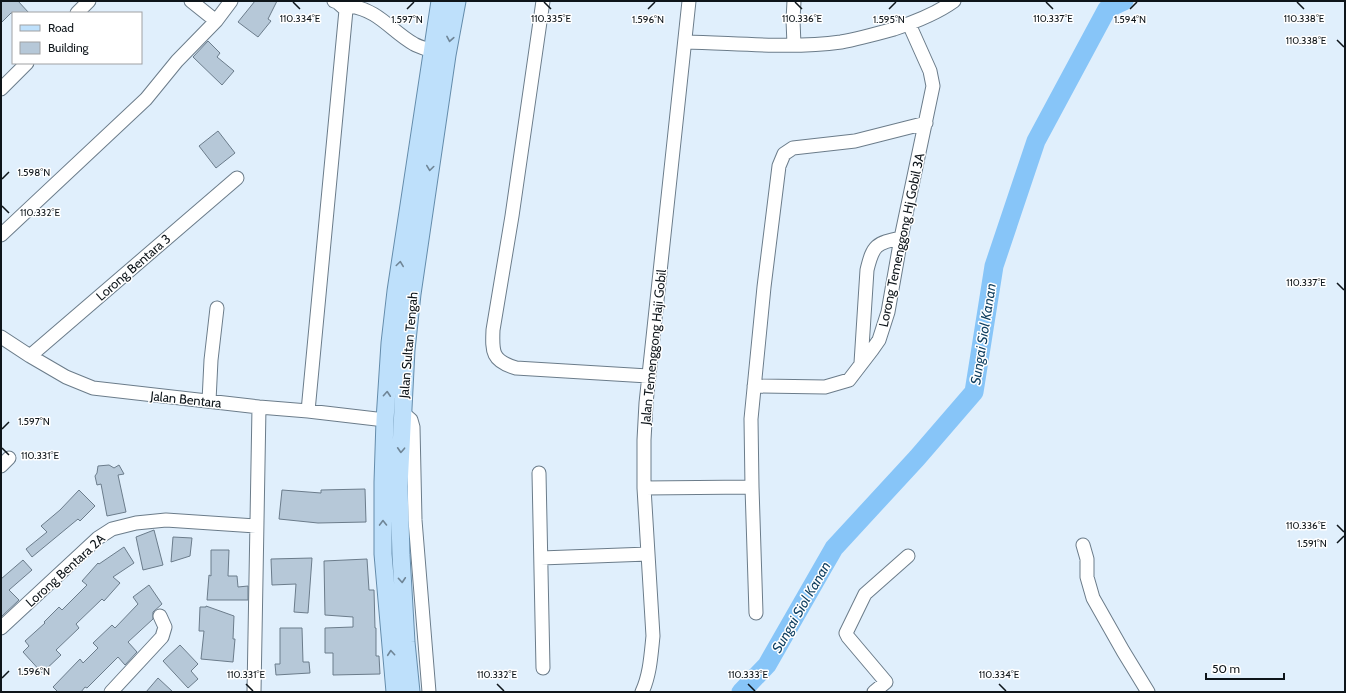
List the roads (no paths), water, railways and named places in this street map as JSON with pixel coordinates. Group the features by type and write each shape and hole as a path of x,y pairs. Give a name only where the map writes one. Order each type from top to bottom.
{"main road":[{"name":"Jalan Sultan Tengah","path":"395,692 384,554 383,482 390,343 396,291 440,1"},
{"name":"Jalan Sultan Tengah","path":"411,692 406,642 399,486 406,350 412,294 446,62 457,1"}],"street":[{"path":"78,12 89,1"},
{"path":"191,1 216,21"},
{"path":"1,235 146,99 177,61 216,21 231,1"},
{"path":"334,1 338,2 346,10"},
{"path":"543,1 512,216 493,330 493,352 498,360 505,365 516,368 648,376"},
{"name":"Jalan Temenggong Haji Gobil","path":"642,692 651,659 653,636 644,488 644,440 648,376 689,1"},
{"path":"794,1 794,45"},
{"path":"685,42 794,45 840,42 876,34 909,24 944,8 954,1"},
{"path":"308,411 346,10 350,6 358,7 371,12 415,45 432,51"},
{"name":"Lorong Temenggong Hj Gobil 3A","path":"754,386 815,387 836,385 849,380 872,350 882,331 888,312 901,238 933,86 932,78 909,24"},
{"path":"1,89 26,64"},
{"path":"756,614 751,419 764,287 779,166 784,154 793,148 855,141 926,123"},
{"name":"Lorong Bentara 3","path":"30,356 237,178"},
{"path":"861,363 866,270 869,260 873,250 878,244 901,238"},
{"path":"209,402 210,360 217,308"},
{"name":"Jalan Bentara","path":"1,337 66,377 93,388 209,402 385,420"},
{"path":"254,692 259,407"},
{"path":"403,413 411,420 413,427 415,520 429,692"},
{"path":"539,473 543,668"},
{"path":"644,488 752,487"},
{"name":"Lorong Bentara 2A","path":"1,628 98,538 112,529 136,523 166,520 256,526"},
{"path":"1083,545 1086,559 1087,577 1093,598 1148,692"},
{"path":"541,558 648,554"},
{"path":"874,692 886,682 846,633 865,594 908,556"},
{"path":"111,692 162,637 165,627 160,616"}],"waterway":[{"name":"Sungai Siol Kanan","path":"741,692 767,665 834,548 917,458 974,392 994,266 1036,141 1107,9 1124,1"}]}
